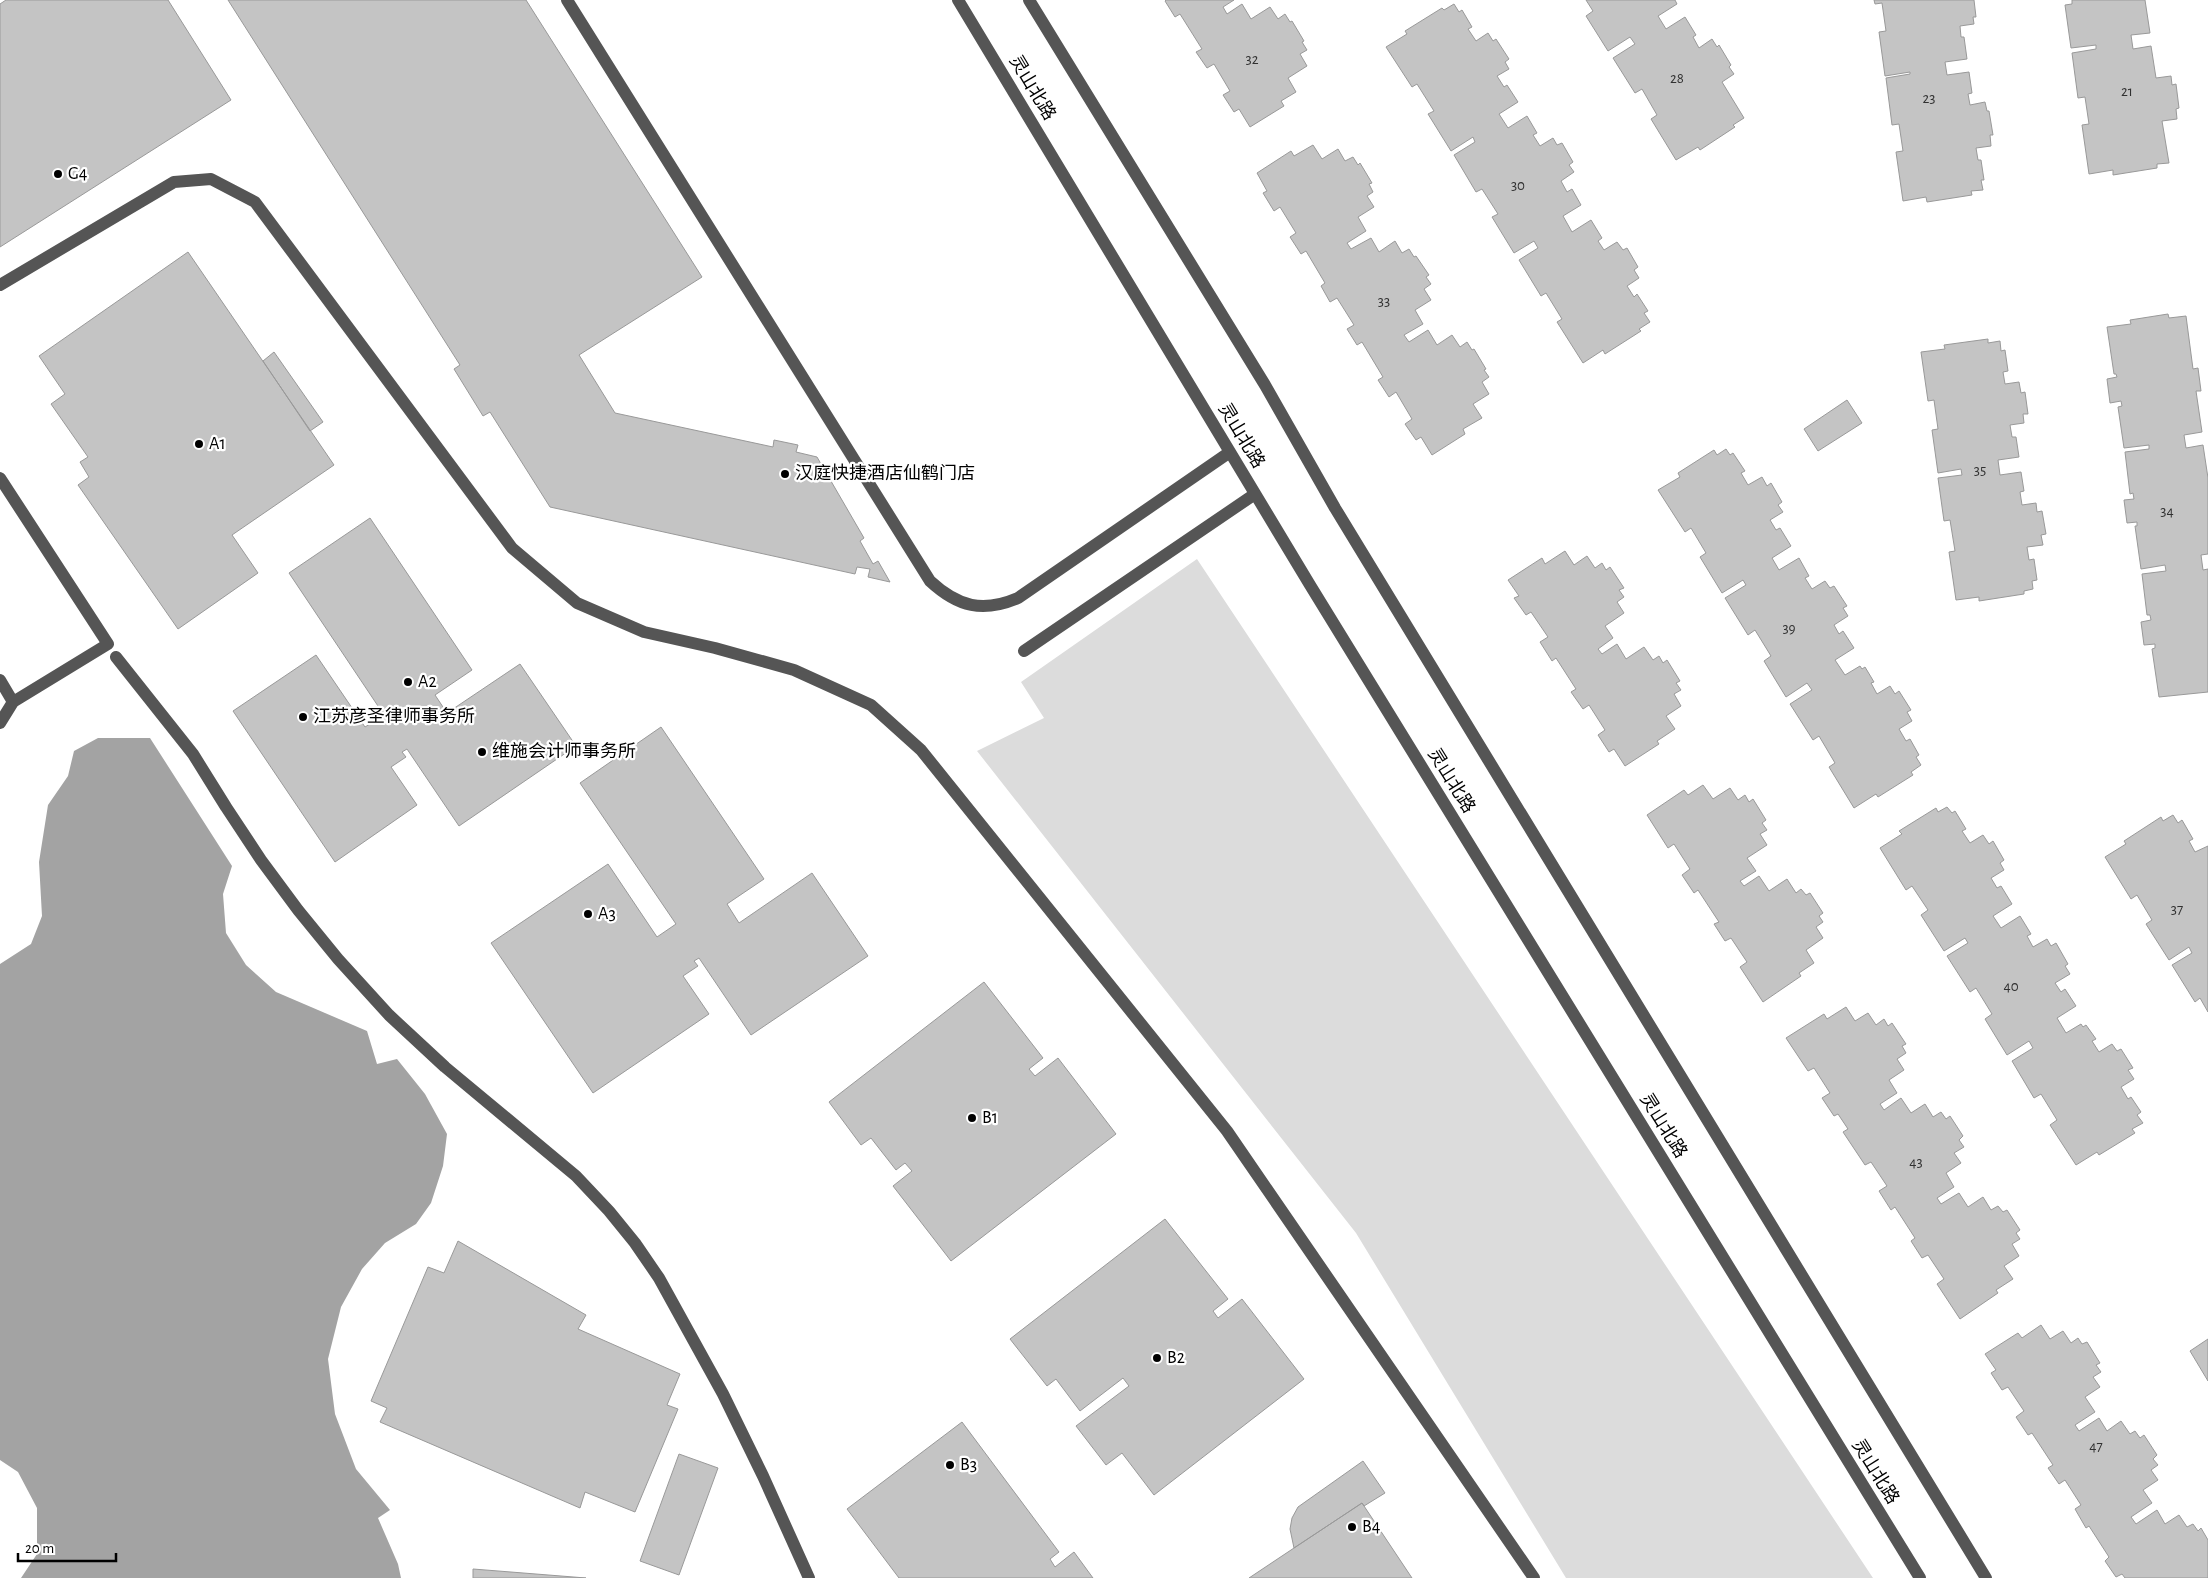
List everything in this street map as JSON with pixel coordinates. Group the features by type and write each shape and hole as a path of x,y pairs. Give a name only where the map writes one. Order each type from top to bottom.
{"street":[{"path":"567,0 930,582 942,592 956,601 972,606 1003,604 1018,598 1230,452"},
{"name":"灵山北路","path":"958,0 1255,494 1920,1578"},
{"path":"1029,0 1265,385 1335,508 1986,1578"},
{"path":"0,285 174,182 211,179 255,202 512,548 577,603 644,632 715,648 794,670 871,705 922,750 1227,1131 1534,1578"},
{"path":"0,478 108,644 13,702 0,723"},
{"path":"1024,651 1255,494"},
{"path":"116,657 193,754 261,860 298,910 338,958 390,1015 444,1067 576,1176 609,1211 635,1243 659,1278 723,1394 763,1476 809,1578"},
{"path":"0,680 13,702"}],"shaded area":[{"path":"1197,559 1873,1578 1566,1578 1356,1233 977,751 1044,718 1021,682"},
{"path":"98,738 150,738 232,866 223,894 226,933 246,965 276,992 367,1031 377,1064 397,1059 425,1094 447,1134 443,1166 431,1203 416,1224 385,1243 362,1269 341,1307 328,1359 335,1414 356,1469 390,1510 378,1518 398,1564 401,1578 21,1578 37,1554 37,1508 18,1472 0,1460 0,964 31,944 42,916 39,862 48,805 68,776 74,751"}],"building":[{"name":"G4","path":"6,0 168,0 231,100 0,247 0,4"},
{"path":"228,0 526,0 702,277 579,355 615,413 773,447 774,440 798,445 796,452 817,457 864,538 860,541 873,564 878,561 890,582 868,577 870,569 857,567 855,574 550,507 490,412 483,416 454,369 460,365"},
{"path":"1166,0 1234,0 1223,7 1227,14 1242,4 1251,19 1270,7 1278,19 1285,14 1290,22 1292,21 1307,50 1300,54 1307,66 1288,78 1296,92 1281,101 1284,106 1250,127 1239,109 1234,112 1223,95 1230,91 1214,64 1207,68 1196,52 1202,49 1180,14 1175,17"},
{"path":"1586,0 1675,0 1677,4 1658,16 1666,29 1685,17 1696,35 1693,37 1699,48 1712,39 1717,47 1719,45 1734,74 1722,82 1744,118 1733,125 1735,127 1700,150 1698,147 1676,160 1651,119 1657,115 1642,89 1635,93 1613,58 1635,44 1630,37 1608,51 1586,16 1593,11"},
{"path":"1874,0 1974,0 1976,17 1973,17 1974,24 1960,26 1961,37 1964,37 1967,59 1945,62 1947,75 1969,72 1972,93 1968,94 1970,105 1985,102 1987,111 1989,111 1993,135 1990,135 1991,146 1976,148 1978,160 1981,160 1984,180 1981,180 1983,190 1971,191 1972,195 1927,202 1926,197 1903,201 1896,152 1903,151 1899,124 1892,125 1886,78 1910,74 1910,72 1885,76 1879,32 1886,31 1882,3 1875,4"},
{"path":"2072,0 2145,0 2150,33 2131,35 2133,49 2151,46 2156,78 2171,76 2172,85 2176,84 2179,108 2176,109 2177,119 2162,121 2169,163 2157,164 2157,168 2113,175 2113,170 2089,174 2082,125 2089,124 2085,97 2078,98 2072,53 2096,49 2096,45 2071,48 2065,5 2072,4"},
{"path":"1454,4 1459,12 1462,10 1472,27 1468,29 1476,41 1488,33 1493,41 1496,39 1509,59 1505,62 1509,69 1497,76 1504,87 1507,85 1518,102 1499,114 1508,128 1527,116 1537,133 1533,135 1540,146 1553,138 1557,145 1562,143 1573,162 1569,165 1574,172 1561,181 1567,192 1572,189 1581,205 1563,216 1572,232 1591,220 1602,238 1598,241 1604,250 1617,242 1623,250 1627,248 1638,267 1634,270 1639,278 1627,286 1634,297 1637,294 1648,311 1644,313 1650,322 1639,329 1641,331 1605,354 1603,350 1583,363 1557,322 1562,319 1546,293 1541,296 1519,260 1538,248 1534,241 1514,253 1492,217 1498,214 1482,189 1476,192 1454,155 1475,142 1473,137 1451,151 1428,114 1434,111 1417,84 1412,87 1386,47 1407,34 1405,31 1442,8 1444,10"},
{"path":"1313,145 1322,159 1338,149 1345,161 1353,157 1358,165 1360,163 1372,183 1369,184 1373,192 1367,196 1374,207 1358,217 1366,231 1347,243 1351,249 1371,238 1379,252 1395,241 1402,253 1409,249 1414,257 1416,256 1429,275 1426,277 1431,284 1424,289 1431,300 1415,310 1423,324 1404,335 1409,342 1428,330 1437,345 1452,335 1460,347 1467,342 1472,350 1474,349 1486,369 1484,370 1489,377 1482,382 1489,394 1473,404 1482,418 1463,429 1465,434 1432,455 1421,437 1416,440 1405,424 1412,419 1396,392 1389,397 1378,380 1383,377 1362,342 1357,345 1347,329 1354,325 1337,298 1330,302 1321,286 1325,283 1306,251 1301,254 1290,237 1296,233 1280,207 1274,211 1263,193 1267,191 1257,173 1291,151 1294,156"},
{"name":"A1","path":"188,252 334,465 232,535 258,573 178,629 78,485 89,477 80,462 88,457 51,404 65,394 39,356"},
{"path":"2168,314 2169,318 2186,316 2193,369 2198,368 2201,391 2196,391 2202,432 2184,435 2186,448 2203,445 2208,478 2208,554 2201,555 2203,570 2208,569 2208,692 2159,697 2152,649 2155,648 2155,644 2144,645 2141,622 2151,620 2150,615 2147,615 2142,574 2166,571 2165,565 2141,569 2135,526 2137,526 2137,522 2127,523 2124,500 2134,499 2133,493 2130,494 2125,452 2149,449 2149,445 2124,448 2118,407 2122,406 2121,401 2110,403 2107,379 2117,377 2114,374 2107,327 2131,324 2130,320"},
{"path":"1988,339 1988,343 2000,341 2001,351 2005,350 2008,371 2003,372 2005,384 2019,382 2021,393 2025,392 2028,414 2023,414 2024,423 2010,425 2012,437 2016,437 2019,457 1998,460 2000,475 2021,472 2024,491 2020,492 2022,505 2036,503 2037,512 2042,511 2046,534 2041,535 2043,545 2027,547 2029,560 2034,559 2037,580 2032,581 2033,589 2024,591 2024,594 1979,601 1979,597 1956,600 1949,552 1955,551 1950,520 1944,521 1938,478 1962,475 1961,469 1938,473 1932,430 1938,429 1934,400 1928,401 1921,352 1945,349 1944,345"},
{"path":"274,352 323,422 310,431 263,361"},
{"path":"1847,400 1862,423 1818,451 1804,429"},
{"path":"1726,449 1730,455 1733,453 1745,471 1741,473 1748,485 1762,477 1767,486 1771,483 1782,502 1778,505 1783,512 1770,520 1776,530 1780,528 1791,546 1772,558 1779,570 1799,558 1809,576 1805,578 1812,589 1825,581 1830,588 1834,586 1847,606 1843,608 1848,616 1834,625 1839,634 1843,631 1854,648 1835,660 1845,675 1860,666 1862,669 1865,667 1874,682 1871,683 1877,694 1890,686 1895,694 1899,691 1911,710 1907,712 1912,721 1899,729 1906,741 1910,739 1919,755 1916,757 1921,765 1911,772 1913,775 1878,797 1876,794 1854,808 1829,767 1835,763 1819,736 1813,740 1790,704 1812,690 1807,683 1786,697 1764,661 1771,656 1755,630 1748,635 1725,598 1746,585 1743,580 1722,593 1700,557 1706,553 1691,528 1685,532 1658,490 1680,477 1678,473 1714,450 1717,455"},
{"name":"A2","path":"370,518 472,670 435,695 447,713 520,664 576,746 459,826 407,749 402,752 406,757 391,767 417,805 335,862 233,711 316,655 365,727 384,715 289,573"},
{"path":"1565,551 1574,565 1587,556 1595,568 1602,563 1606,570 1610,567 1624,588 1619,590 1624,597 1617,602 1624,613 1605,626 1613,638 1598,649 1602,654 1617,644 1626,659 1644,647 1653,660 1659,656 1663,663 1667,660 1680,681 1676,683 1681,690 1674,694 1681,706 1666,716 1675,729 1657,741 1659,744 1625,766 1614,749 1609,752 1598,735 1605,730 1589,705 1583,709 1571,692 1576,689 1556,658 1552,661 1540,642 1548,637 1531,612 1526,615 1514,598 1519,596 1508,580 1542,558 1545,564"},
{"name":"A3","path":"661,727 764,879 727,904 739,923 812,873 868,956 751,1035 699,958 694,961 698,966 683,976 709,1014 593,1093 491,943 608,864 657,937 676,924 580,783"},
{"path":"1703,785 1713,799 1730,788 1738,800 1745,795 1749,802 1753,799 1766,820 1762,823 1767,830 1760,834 1767,845 1747,858 1756,871 1740,881 1744,886 1759,876 1769,891 1787,879 1796,893 1801,889 1806,895 1810,893 1823,913 1819,916 1823,922 1816,927 1823,938 1806,950 1814,963 1799,973 1801,976 1763,1002 1740,967 1747,962 1731,938 1725,941 1714,924 1719,922 1698,890 1694,893 1682,875 1690,869 1674,844 1668,848 1647,815 1684,790 1688,795"},
{"path":"1947,807 1952,813 1955,811 1966,829 1962,831 1970,843 1983,835 1989,844 1993,841 2004,860 2000,863 2004,870 1991,878 1997,888 2001,886 2012,904 1993,916 2001,928 2020,916 2031,934 2027,936 2033,947 2047,939 2051,946 2056,943 2068,964 2065,966 2070,974 2055,983 2061,992 2065,989 2076,1006 2057,1018 2066,1033 2081,1024 2083,1027 2086,1025 2096,1039 2092,1041 2099,1052 2112,1044 2117,1051 2121,1049 2133,1068 2128,1070 2134,1079 2121,1087 2128,1099 2131,1097 2141,1112 2137,1115 2143,1123 2132,1129 2135,1133 2099,1155 2097,1152 2076,1165 2050,1125 2057,1120 2041,1094 2034,1098 2012,1061 2033,1048 2029,1041 2007,1055 1985,1019 1992,1014 1976,988 1970,992 1947,956 1968,943 1965,938 1944,951 1921,915 1928,910 1912,886 1906,890 1880,848 1902,834 1899,831 1936,808 1938,812"},
{"path":"2173,815 2178,823 2182,820 2193,839 2189,841 2195,852 2208,846 2208,1012 2200,998 2195,1002 2172,965 2192,953 2189,947 2169,960 2146,924 2152,920 2137,895 2131,899 2105,857 2126,844 2124,841 2161,817 2163,821"},
{"name":"B1","path":"984,982 1043,1058 1029,1069 1035,1076 1058,1058 1116,1134 951,1261 893,1186 912,1171 905,1163 896,1170 871,1138 861,1145 829,1102"},
{"path":"1846,1007 1855,1021 1868,1013 1876,1025 1884,1019 1888,1026 1892,1023 1906,1044 1902,1046 1906,1053 1897,1059 1904,1070 1889,1080 1897,1093 1880,1104 1884,1110 1901,1098 1911,1113 1925,1104 1933,1117 1941,1112 1946,1119 1950,1116 1963,1136 1959,1140 1964,1147 1954,1153 1961,1163 1946,1173 1954,1187 1937,1198 1941,1204 1959,1193 1968,1207 1983,1197 1991,1210 1998,1206 2003,1212 2007,1210 2020,1230 2016,1233 2020,1239 2012,1244 2019,1256 2004,1266 2013,1279 1996,1290 1998,1293 1960,1319 1937,1284 1944,1279 1928,1255 1922,1258 1911,1241 1915,1238 1895,1207 1891,1210 1879,1191 1887,1186 1871,1162 1865,1165 1843,1132 1848,1129 1838,1114 1834,1116 1822,1098 1830,1093 1814,1068 1808,1071 1786,1038 1824,1014 1827,1019"},
{"name":"B2","path":"1165,1219 1228,1299 1213,1311 1218,1318 1242,1299 1304,1379 1154,1495 1122,1453 1106,1465 1076,1426 1129,1386 1123,1378 1080,1411 1056,1379 1047,1386 1010,1339"},
{"path":"458,1241 586,1315 578,1329 680,1374 667,1405 678,1409 635,1512 585,1492 580,1508 380,1422 387,1408 371,1401 428,1267 444,1273"},
{"path":"2041,1325 2050,1339 2063,1331 2071,1343 2078,1338 2082,1344 2087,1342 2100,1363 2096,1365 2101,1372 2093,1377 2100,1387 2085,1397 2095,1412 2075,1425 2079,1431 2099,1418 2107,1431 2121,1421 2130,1434 2135,1431 2140,1438 2144,1435 2157,1455 2153,1459 2158,1465 2151,1470 2158,1480 2143,1490 2152,1503 2131,1517 2136,1524 2157,1510 2165,1524 2179,1515 2187,1527 2193,1524 2198,1531 2201,1528 2208,1540 2208,1578 2125,1578 2122,1574 2116,1577 2105,1561 2109,1557 2089,1526 2086,1528 2075,1509 2081,1505 2065,1480 2059,1484 2048,1468 2053,1465 2032,1433 2028,1435 2016,1417 2024,1411 2008,1387 2002,1390 1991,1373 1996,1370 1985,1354 2018,1333 2022,1338"},
{"path":"2208,1339 2208,1381 2190,1351"},
{"name":"B3","path":"962,1422 1059,1552 1050,1559 1055,1567 1074,1552 1093,1578 899,1578 847,1509"},
{"path":"679,1454 718,1468 679,1575 640,1561"},
{"path":"1363,1461 1385,1493 1364,1506 1362,1503 1294,1548 1290,1529 1292,1518 1298,1507"},
{"name":"B4","path":"1362,1503 1412,1578 1249,1578 1294,1548"},
{"path":"473,1569 586,1578 473,1578"}],"place":[{"name":"G4","path":"58,174"},
{"name":"A1","path":"199,444"},
{"name":"汉庭快捷酒店仙鹤门店","path":"785,474"},
{"name":"A2","path":"408,682"},
{"name":"江苏彦圣律师事务所","path":"303,717"},
{"name":"维施会计师事务所","path":"482,752"},
{"name":"A3","path":"588,914"},
{"name":"B1","path":"972,1118"},
{"name":"B2","path":"1157,1358"},
{"name":"B3","path":"950,1465"},
{"name":"B4","path":"1352,1527"}]}
